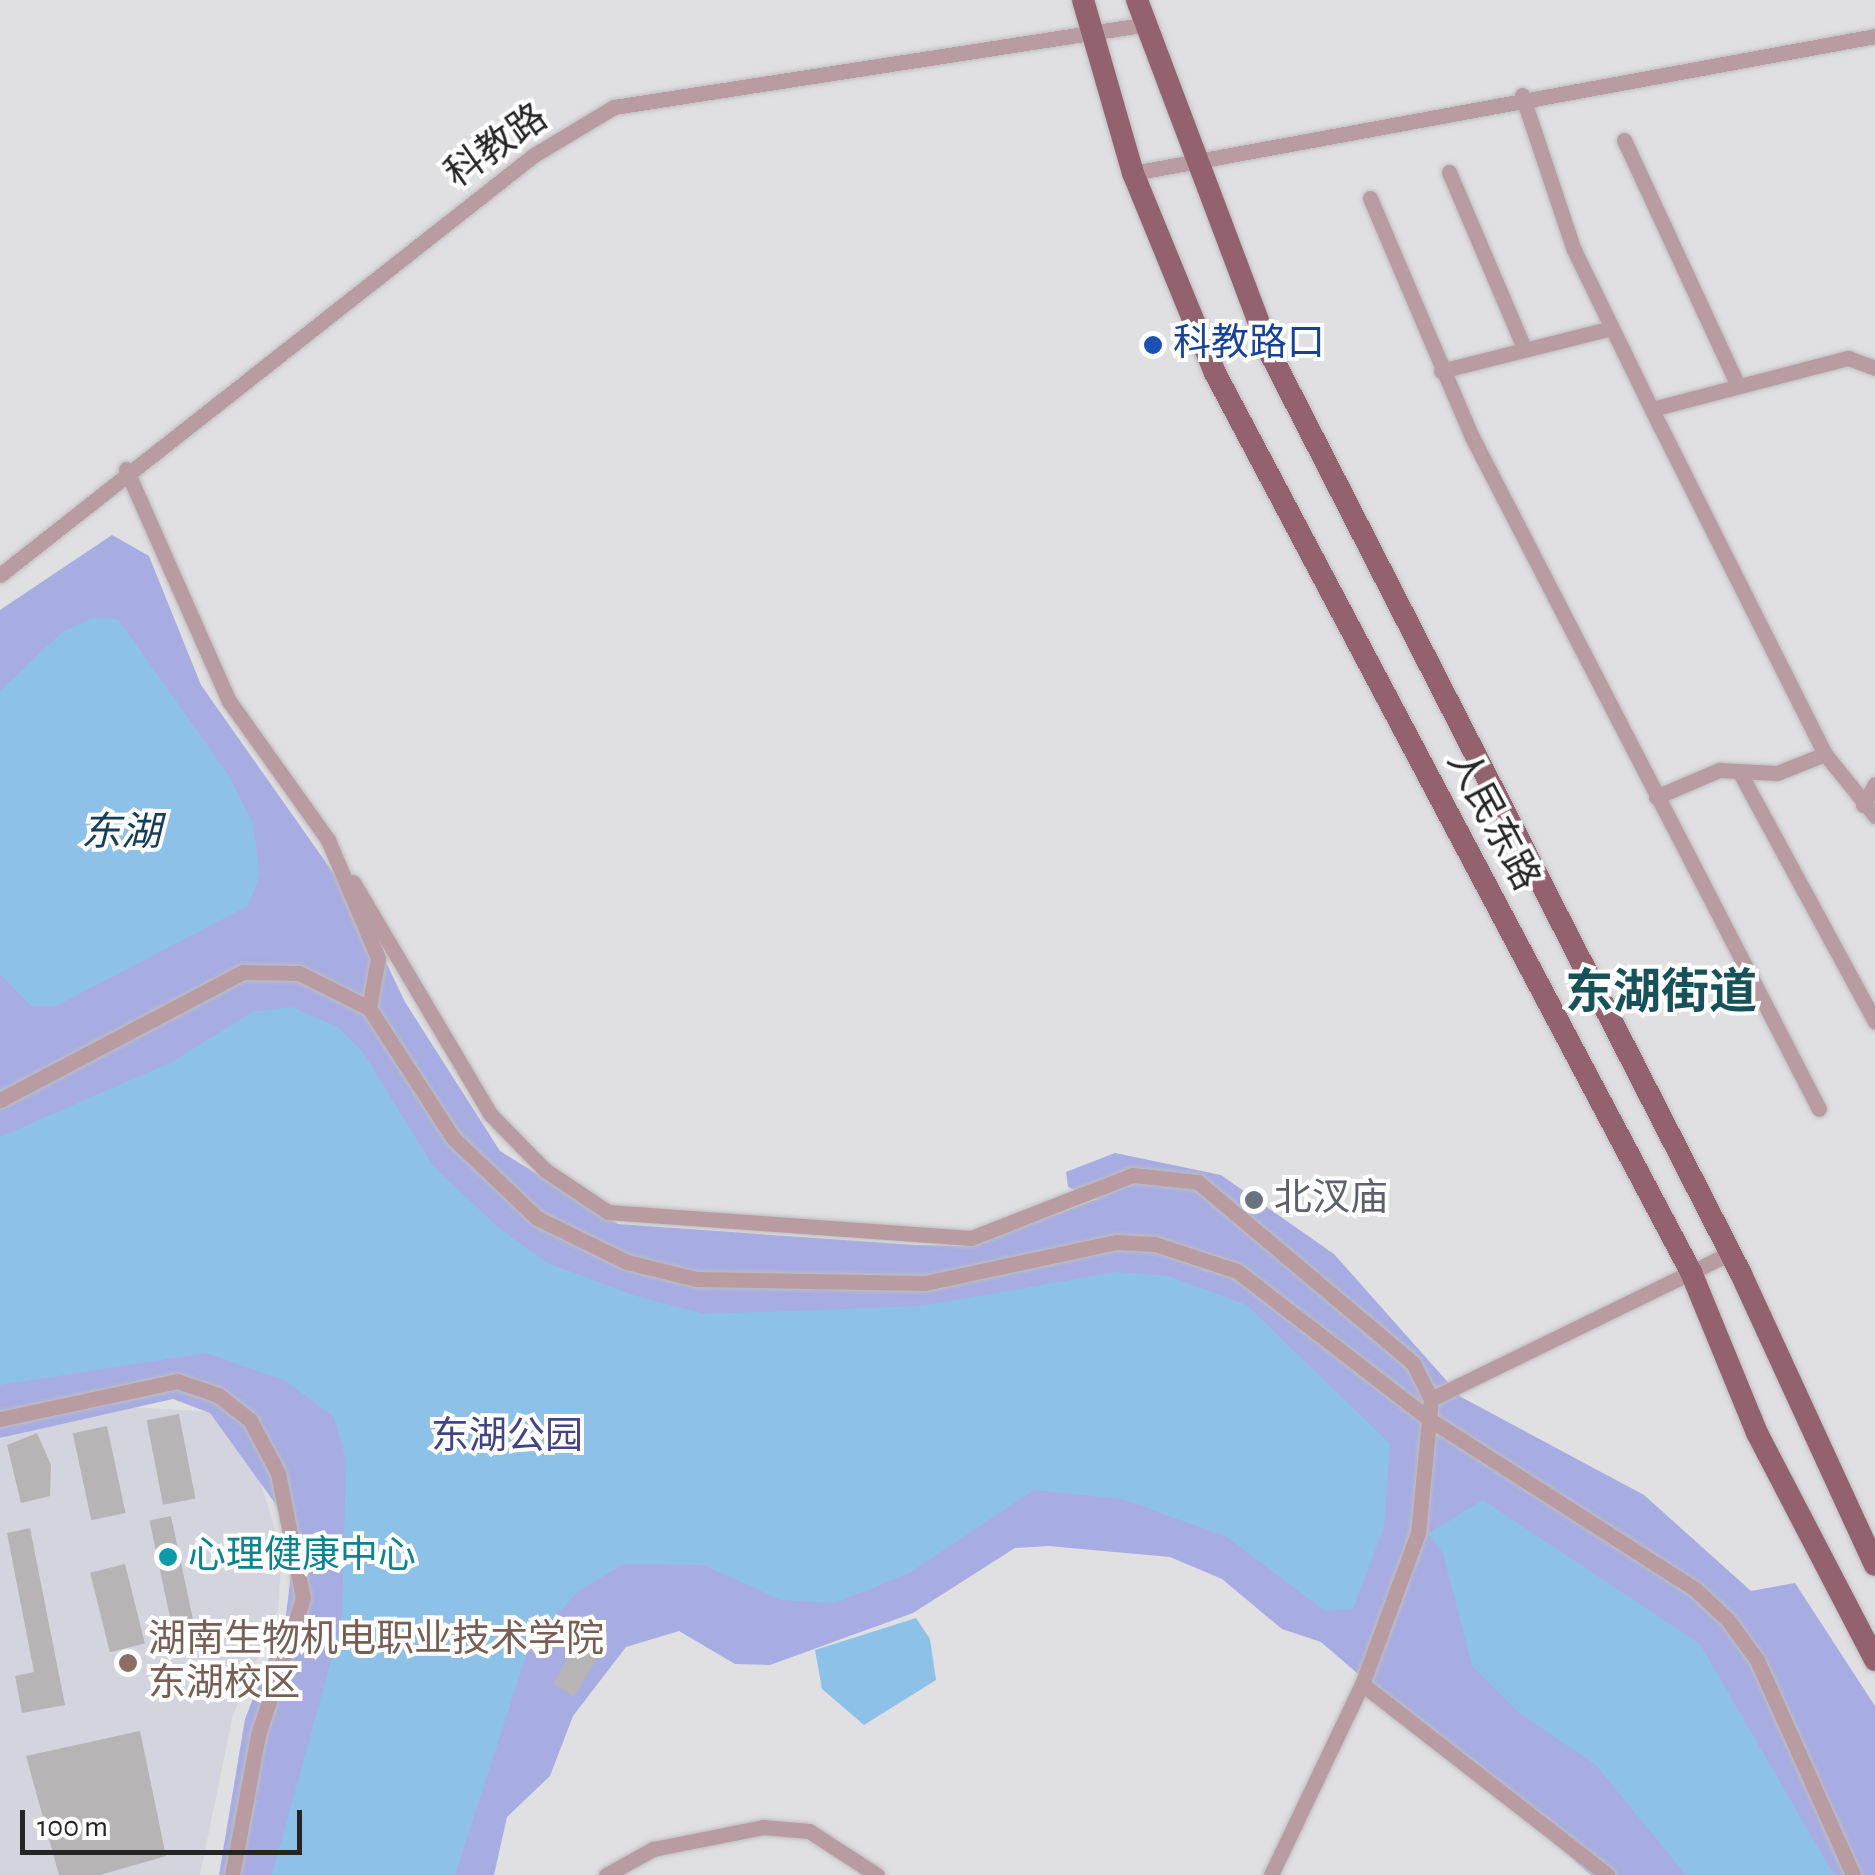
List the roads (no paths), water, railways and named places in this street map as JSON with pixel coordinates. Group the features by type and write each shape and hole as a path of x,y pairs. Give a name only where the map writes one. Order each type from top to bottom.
{"main road":[{"name":"人民东路","path":"1083,0 1088,36 1133,173 1215,373 1691,1272 1757,1434 1875,1660"},
{"name":"人民东路","path":"1137,0 1142,25 1271,355 1730,1253 1875,1565"}],"street":[{"name":"科教路","path":"0,574 126,469 534,155 614,107 1142,25"},
{"path":"1133,173 1194,157 1522,95 1875,36"},
{"path":"1522,95 1574,250 1825,754 1869,811"},
{"path":"1624,140 1738,383"},
{"path":"1449,172 1524,348"},
{"path":"1370,198 1441,372 1819,1109"},
{"path":"1441,372 1612,328"},
{"path":"1652,410 1738,383 1848,358 1875,368"},
{"path":"126,469 230,701 328,840 490,1114 545,1170 608,1212 971,1238 1134,1175 1198,1182 1413,1363 1431,1399 1418,1533 1362,1684 1270,1875"},
{"path":"1656,797 1719,770 1777,773 1825,754"},
{"path":"1740,774 1875,1022"},
{"path":"1869,811 1875,784"},
{"path":"328,840 378,958 369,1008"},
{"path":"0,1100 244,972 299,973 369,1008 480,1170 537,1218 626,1262 696,1279 925,1283 1118,1242 1155,1244 1238,1271 1429,1419 1695,1589 1728,1620 1764,1674 1852,1875"},
{"path":"1431,1399 1730,1253"},
{"path":"0,1420 177,1381 218,1395 250,1420 278,1474 302,1598 258,1735 232,1875"},
{"path":"1362,1684 1607,1875"},
{"path":"606,1875 653,1849 762,1827 809,1831 877,1875"}],"water":[{"name":"东湖","path":"92,618 118,619 227,773 253,823 260,875 248,906 56,1006 31,1006 0,974 0,691 61,633"},
{"path":"291,1007 338,1027 363,1052 433,1166 500,1229 548,1263 636,1296 705,1314 921,1306 1116,1272 1168,1276 1247,1305 1390,1444 1384,1527 1353,1609 1325,1611 1227,1537 1122,1499 1034,1490 908,1574 835,1603 781,1600 703,1565 623,1564 578,1592 531,1641 455,1875 272,1875 342,1620 346,1460 334,1417 286,1381 206,1353 0,1385 0,1137 172,1062 252,1012"},
{"path":"1483,1500 1700,1644 1834,1875 1686,1875 1596,1765 1518,1712 1472,1666 1443,1553 1428,1534"},
{"path":"916,1618 930,1639 936,1680 864,1725 822,1689 815,1650"}],"place":[{"name":"科教路口","path":"1153,345"},
{"name":"北汊庙","path":"1254,1200"},
{"name":"心理健康中心","path":"168,1557"},
{"name":"湖南生物机电职业技术学院 东湖校区","path":"128,1663"}],"district":[{"name":"东湖街道","path":"1661,995"}],"park label":[{"name":"东湖公园","path":"507,1438"}]}
